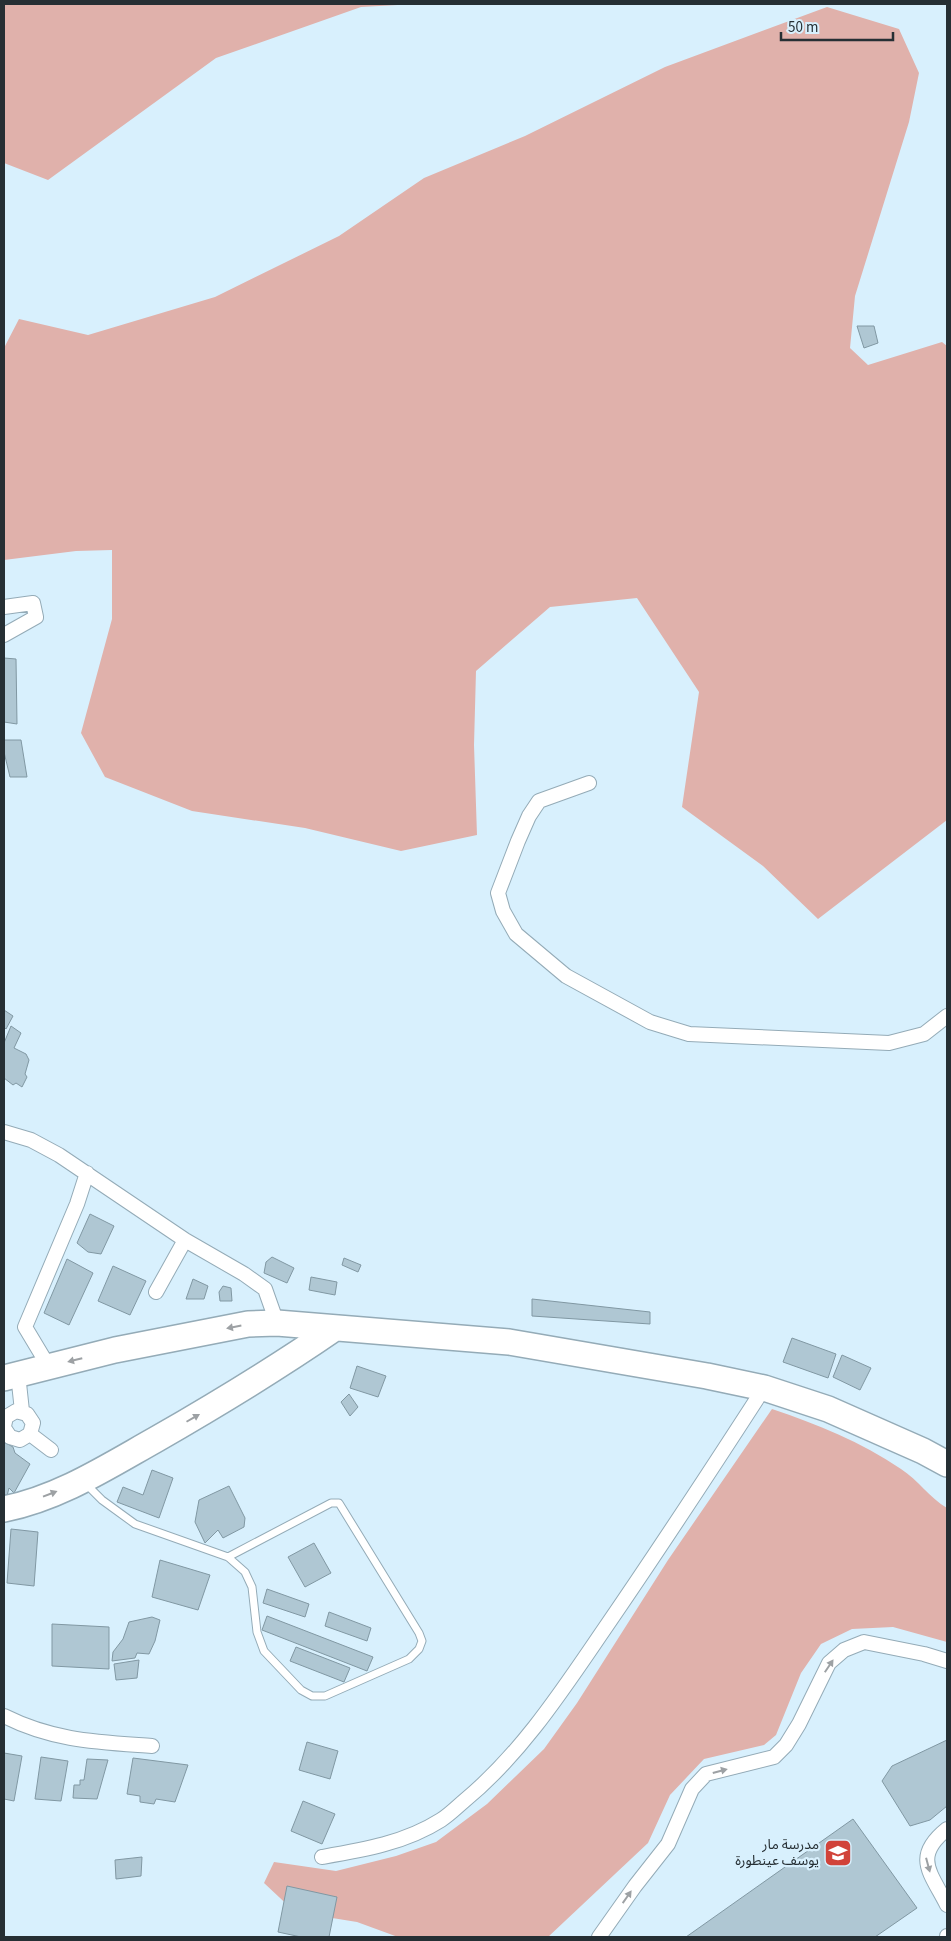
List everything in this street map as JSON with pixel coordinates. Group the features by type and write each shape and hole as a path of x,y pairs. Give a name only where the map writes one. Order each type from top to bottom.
{"highway":[{"path":"277,1323 286,1336 288,1344 282,1364"},
{"path":"11,1376 115,1350 248,1324 277,1323 509,1342 707,1376 764,1388 828,1409 923,1450 947,1464"},
{"path":"4,1509 20,1506 83,1482 197,1416 282,1364 335,1328"}],"street":[{"path":"4,607 33,603 36,617 4,635"},
{"path":"589,783 539,801 518,841 498,893 504,911 516,934 566,976 650,1022 689,1034 889,1044 924,1034 947,1016"},
{"path":"4,1132 32,1140 87,1173 184,1240 244,1274 265,1289 277,1323"},
{"path":"49,1367 25,1327 77,1204 87,1173"},
{"path":"156,1292 184,1240"},
{"path":"11,1376 22,1411 27,1414 32,1423 30,1434 20,1440 10,1437 4,1427 6,1417 11,1413 22,1411"},
{"path":"322,1857 367,1849 408,1837 442,1820 478,1789 512,1755 558,1696 672,1531 764,1388"},
{"path":"30,1434 52,1450"},
{"path":"599,1937 634,1886 668,1844 692,1789 706,1774 774,1757 786,1745 799,1724 829,1662 844,1650 864,1642 924,1654 947,1662"},
{"path":"4,1716 42,1733 76,1740 152,1746"},
{"path":"947,1829 933,1841 926,1856 929,1871 947,1905"}],"lane":[{"path":"83,1482 102,1500 135,1524 228,1557 246,1572 252,1587 257,1632 264,1651 301,1690 312,1696 325,1696 409,1659 419,1650 422,1641 419,1633 339,1503 331,1503 228,1557"}],"shaded area":[{"path":"4,4 416,4 361,7 216,58 48,180 4,163"},
{"path":"827,7 899,29 919,73 909,122 855,296 850,348 868,365 942,342 947,346 947,820 818,919 763,866 682,807 699,692 637,598 550,607 476,671 474,745 477,835 401,851 305,828 192,811 105,777 81,733 112,619 112,550 76,551 4,560 4,348 19,319 88,335 215,297 339,236 424,178 525,136 665,67"},
{"path":"772,1409 822,1427 886,1459 907,1473 947,1508 947,1642 893,1627 852,1629 821,1644 801,1673 776,1735 764,1745 704,1759 670,1795 648,1843 548,1937 398,1937 357,1922 295,1912 264,1883 274,1862 336,1871 396,1856 436,1842 487,1804 544,1749 577,1703 668,1560"}],"building":[{"path":"857,326 874,326 878,343 864,348"},
{"path":"4,658 16,659 17,724 4,722"},
{"path":"4,740 21,740 27,777 10,777 4,752"},
{"path":"4,1010 13,1016 6,1029 4,1027"},
{"path":"11,1026 21,1033 14,1048 26,1054 29,1060 25,1074 27,1077 22,1087 16,1083 13,1085 4,1078 4,1043"},
{"path":"90,1214 114,1226 101,1254 88,1252 77,1243"},
{"path":"272,1257 294,1268 287,1283 264,1273 266,1262"},
{"path":"344,1258 361,1265 358,1272 342,1265"},
{"path":"67,1259 93,1273 69,1325 44,1313"},
{"path":"113,1266 146,1281 130,1315 98,1301"},
{"path":"311,1277 337,1282 335,1295 309,1290"},
{"path":"193,1279 208,1286 204,1299 186,1299"},
{"path":"223,1286 231,1288 232,1301 220,1301 219,1292"},
{"path":"532,1299 650,1312 650,1324 532,1316"},
{"path":"792,1338 836,1354 828,1378 783,1362"},
{"path":"842,1355 871,1368 860,1390 833,1377"},
{"path":"357,1366 386,1376 378,1397 350,1388"},
{"path":"349,1394 358,1407 350,1416 341,1402"},
{"path":"4,1442 13,1447 15,1453 30,1464 14,1493 9,1488 7,1496 4,1494"},
{"path":"152,1470 173,1478 159,1518 117,1502 123,1487 143,1495"},
{"path":"229,1486 245,1518 244,1527 223,1538 218,1530 205,1543 195,1522 199,1500"},
{"path":"11,1529 38,1532 34,1586 7,1583"},
{"path":"314,1543 331,1573 305,1587 288,1557"},
{"path":"160,1560 210,1575 198,1610 152,1597"},
{"path":"267,1589 309,1604 305,1617 263,1603"},
{"path":"329,1612 371,1628 367,1641 325,1626"},
{"path":"267,1616 373,1657 367,1671 262,1630"},
{"path":"152,1617 160,1620 155,1641 149,1654 137,1653 135,1658 112,1661 113,1652 123,1639 129,1622"},
{"path":"52,1624 109,1627 109,1669 52,1666"},
{"path":"296,1647 350,1668 344,1682 290,1661"},
{"path":"139,1660 137,1678 116,1680 114,1664"},
{"path":"947,1740 947,1806 930,1820 910,1826 882,1781 892,1766"},
{"path":"307,1742 338,1751 330,1779 299,1770"},
{"path":"4,1753 22,1756 14,1801 4,1799"},
{"path":"41,1757 68,1761 61,1801 35,1799"},
{"path":"133,1758 188,1765 175,1802 156,1799 154,1804 140,1802 140,1796 127,1794"},
{"path":"87,1759 108,1760 97,1799 73,1798 74,1785 80,1785 80,1780 84,1780"},
{"path":"303,1801 335,1814 322,1844 291,1831"},
{"name":"مدرسة مار يوسف عينطورة","path":"853,1819 917,1908 875,1937 686,1937"},
{"path":"142,1857 141,1876 116,1879 115,1860"},
{"path":"287,1886 337,1897 329,1937 301,1937 278,1932"}],"place":[{"name":"مدرسة مار يوسف عينطورة","path":"838,1853"}]}
